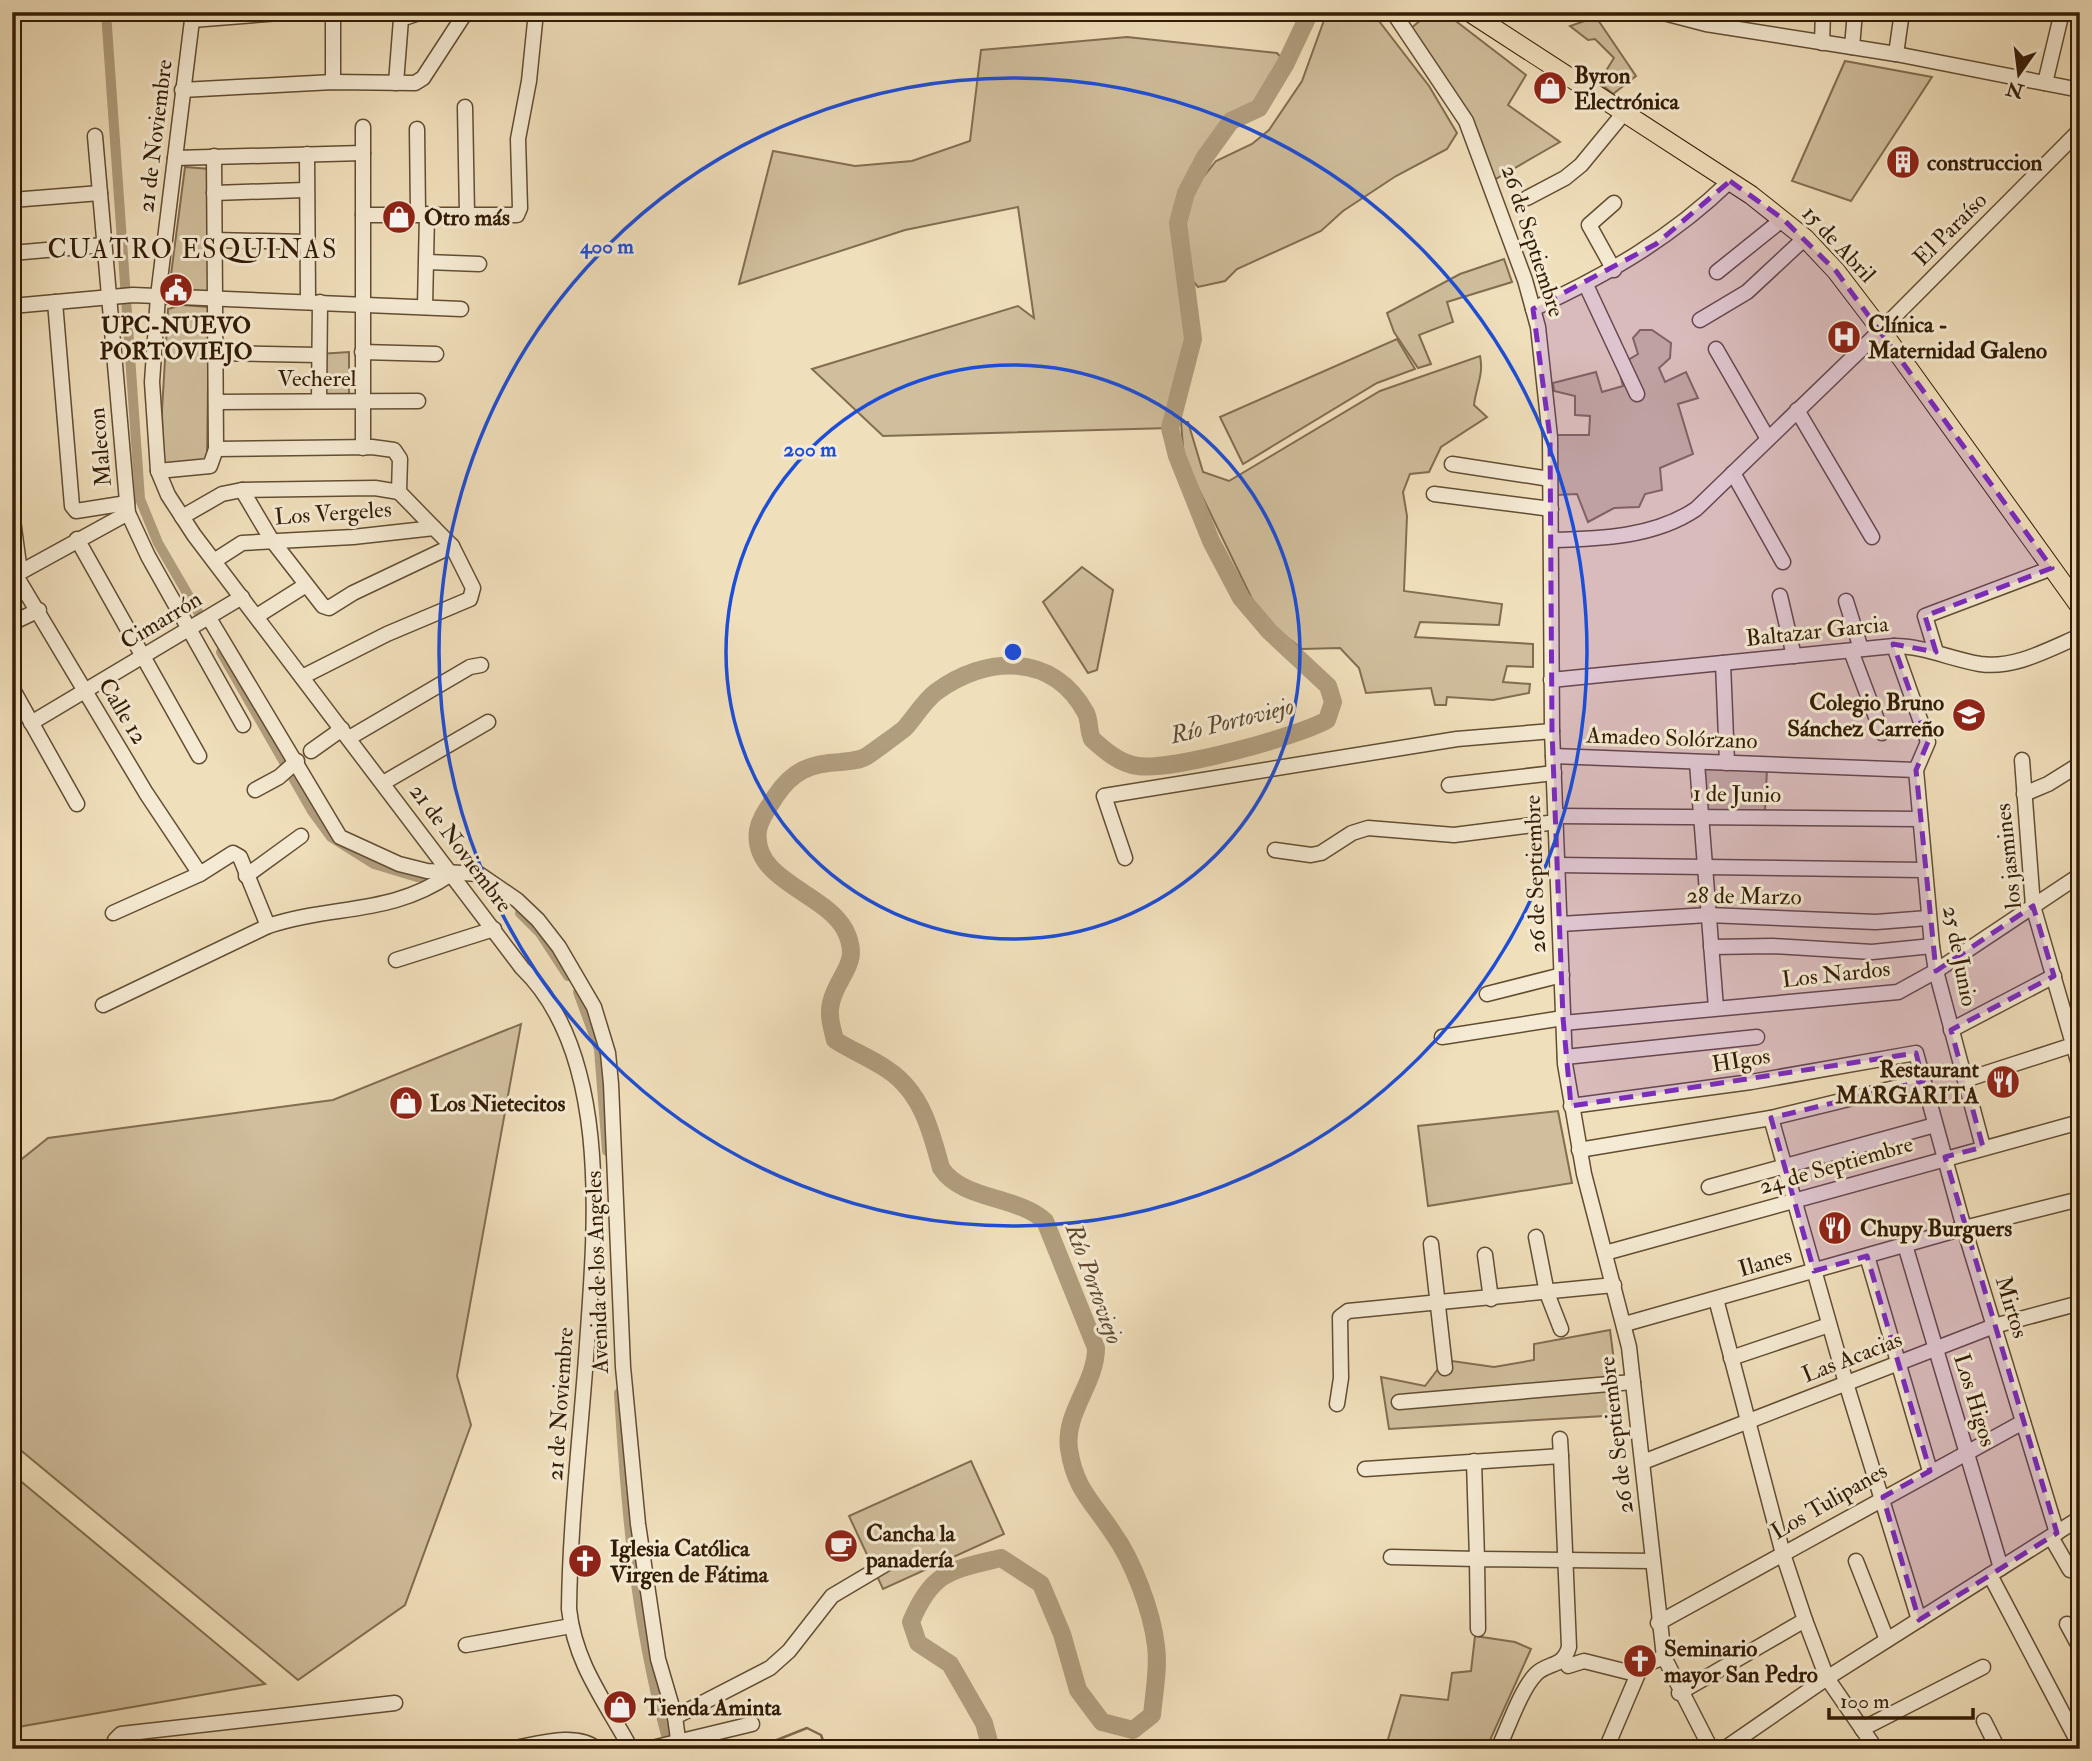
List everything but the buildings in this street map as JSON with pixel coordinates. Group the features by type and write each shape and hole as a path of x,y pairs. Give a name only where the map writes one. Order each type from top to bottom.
{"main road":[{"name":"15 de Abril","path":"1469,12 1730,181 1805,238 1836,271 1881,330 2080,607"}],"street":[{"path":"192,16 293,12"},
{"path":"333,12 333,82"},
{"path":"396,83 401,19 422,12"},
{"path":"182,90 333,82 415,83 423,78 466,12"},
{"path":"363,215 517,215 520,208 518,139 529,80 536,12"},
{"name":"26 de Septiembre","path":"1393,12 1466,121 1533,309 1546,386 1550,479 1552,731 1565,1057 1579,1150 1625,1324 1664,1657 1679,1692 1711,1749"},
{"path":"1660,12 1706,24 1896,54 2080,90"},
{"path":"1822,43 1824,12"},
{"path":"1852,47 1855,12"},
{"path":"1896,54 1902,12"},
{"path":"2045,83 2062,12"},
{"name":"21 de Noviembre","path":"192,16 158,296 152,382 158,471 182,517 214,561 522,968 540,985 571,1048 608,1259 569,1587 571,1626 586,1674 631,1749"},
{"path":"466,107 467,214"},
{"path":"1527,198 1565,178 1581,165 1623,114"},
{"path":"363,128 363,448"},
{"path":"418,129 427,262 425,307"},
{"name":"Malecon","path":"95,136 104,245 113,297 127,508 138,538 200,624 243,725"},
{"name":"El Paraíso","path":"1552,540 1625,534 1675,522 1706,500 2077,138"},
{"path":"174,158 363,153"},
{"path":"307,154 307,242 314,302 319,399"},
{"path":"158,471 210,466 216,449 214,156"},
{"path":"1533,309 1586,285 1656,244 1730,181"},
{"path":"214,193 305,190"},
{"path":"12,200 100,193"},
{"path":"1614,203 1589,225 1614,270"},
{"path":"1717,272 1783,219"},
{"path":"1700,320 1747,292 1805,238"},
{"path":"214,240 307,242"},
{"path":"12,254 104,245"},
{"path":"427,262 479,264"},
{"path":"1586,285 1637,394"},
{"path":"12,306 133,295 461,309"},
{"path":"55,302 72,506 76,511 127,508"},
{"path":"1716,349 1768,439"},
{"path":"362,352 436,354"},
{"path":"215,353 318,355"},
{"name":"Vecherel","path":"216,402 319,399 418,401"},
{"path":"1797,410 1872,537"},
{"path":"216,449 394,450 398,453 399,492"},
{"path":"1452,464 1550,479"},
{"path":"1733,473 1783,562"},
{"path":"182,517 222,494 242,490 375,488 399,492 452,546 473,588 470,599 387,634 302,677"},
{"path":"242,490 271,539 323,606 329,608 452,546"},
{"path":"1434,494 1551,509"},
{"path":"12,513 16,572 127,508"},
{"name":"Los Vergeles","path":"214,561 242,543 271,539 354,537 434,528"},
{"path":"77,539 199,757"},
{"path":"1936,652 1925,616 2052,568"},
{"name":"Calle 12","path":"16,572 146,793 200,874"},
{"path":"257,616 306,585"},
{"path":"1780,596 1794,656"},
{"name":"Cimarrón","path":"31,723 242,597"},
{"path":"1846,601 1856,650 1882,733"},
{"path":"12,623 38,610"},
{"name":"Avenida de los Angeles","path":"200,624 340,837 398,864 451,874 479,874 517,900 559,947 594,1007 608,1052 608,1259 623,1367 643,1567 658,1659 675,1717 678,1739"},
{"name":"Baltazar Garcia","path":"1551,680 1894,646 1936,652 1971,662 2000,664 2032,656 2080,636"},
{"path":"1894,646 1928,742 1916,770"},
{"path":"1723,663 1727,763"},
{"path":"311,751 470,667 481,665"},
{"path":"12,688 77,804"},
{"path":"383,783 488,722"},
{"path":"1125,858 1104,796 1457,739 1552,731"},
{"name":"Amadeo Solórzano","path":"1553,756 1916,770"},
{"name":"los jasmines","path":"2022,760 2033,906 2080,1068"},
{"path":"1697,763 1716,1008"},
{"path":"255,790 279,777 294,764"},
{"path":"2024,794 2049,785 2080,764"},
{"name":"25 de Junio","path":"1916,770 1923,870 1936,971 1983,1147"},
{"path":"1449,785 1554,773"},
{"name":"1 de Junio","path":"1275,850 1311,855 1321,853 1352,833 1368,828 1454,835 1556,819 1700,816 1918,819"},
{"path":"246,876 300,836"},
{"path":"113,914 200,874 233,853 240,857 268,926"},
{"path":"1558,865 1923,870"},
{"path":"103,1005 268,926 302,917 392,903 423,892 451,874"},
{"name":"Los Nardos","path":"1442,1037 1563,1021 1889,994 1908,988 1936,971 2080,874"},
{"name":"28 de Marzo","path":"1560,924 1708,915 1876,922 1928,918"},
{"path":"396,960 494,929"},
{"path":"1711,947 1773,946 1872,951 1932,946"},
{"path":"1487,994 1562,975"},
{"path":"1951,1030 2054,976"},
{"path":"1565,1057 1757,1037"},
{"path":"1965,1080 2073,1045"},
{"name":"Mirtos","path":"1916,1053 2054,1535 2070,1570"},
{"name":"HIgos","path":"1572,1106 1751,1082 1916,1053"},
{"path":"1579,1150 1772,1118 1923,1081"},
{"path":"1772,1118 1829,1325 1920,1620"},
{"name":"24 de Septiembre","path":"1605,1253 1945,1157 2080,1122"},
{"path":"1709,1187 1935,1125"},
{"name":"Ilanes","path":"1625,1324 1964,1228 2080,1199"},
{"path":"1536,1237 1547,1293 1561,1329"},
{"path":"1431,1244 1445,1367"},
{"name":"Los Higos","path":"1905,1245 1967,1451 1995,1572 2080,1746"},
{"path":"1485,1255 1491,1299"},
{"path":"1867,1256 1930,1471"},
{"path":"1337,1404 1341,1378 1340,1317 1348,1311 1438,1305 1614,1285"},
{"path":"1716,1299 1783,1554 1805,1620 1827,1678 1876,1749"},
{"name":"Las Acacias","path":"1643,1462 1994,1326 2080,1303"},
{"path":"1731,1358 1829,1325"},
{"path":"1399,1402 1633,1381"},
{"name":"Los Tulipanes","path":"1658,1623 1882,1497 2023,1422"},
{"path":"1498,1749 1537,1672 1553,1667 1566,1655 1567,1560 1560,1439"},
{"path":"1365,1469 1561,1455"},
{"path":"1474,1461 1478,1629"},
{"path":"1724,1749 1827,1678 2080,1518"},
{"path":"1391,1557 1652,1562"},
{"path":"1856,1561 1888,1640"},
{"path":"675,1717 770,1668 789,1651 832,1596 886,1563"},
{"path":"1679,1692 1805,1620"},
{"path":"2067,1624 2080,1648"},
{"path":"466,1645 571,1626"},
{"path":"1568,1666 1573,1662 1584,1661 1615,1670 1640,1669 1664,1657"},
{"path":"1862,1729 1983,1667"},
{"path":"1606,1749 1640,1669"},
{"path":"116,1749 115,1740 121,1734 395,1703"},
{"path":"1984,1721 1998,1749"},
{"path":"648,1749 678,1739 752,1724"},
{"path":"510,1749 583,1740 597,1749"}],"highlighted area":[{"path":"1730,181 1783,219 1836,271 2052,568 1925,616 1936,652 1893,644 1928,742 1916,770 1936,971 2033,906 2054,976 1951,1030 1983,1147 1945,1157 2057,1533 1919,1620 1883,1497 1930,1471 1867,1256 1814,1271 1771,1118 1923,1081 1916,1053 1571,1106 1563,1018 1552,731 1550,437 1533,309 1656,244"}],"shaded area":[{"path":"1327,12 1372,12 1429,86 1457,133 1447,149 1396,176 1343,211 1321,231 1237,269 1225,281 1198,287 1191,279 1183,227 1193,190 1216,161 1252,144 1269,130 1302,81"},
{"path":"1431,12 1444,12 1526,75 1508,105 1560,142 1487,184 1459,115 1405,33"},
{"path":"1596,17 1636,76 1613,94 1599,82 1614,58 1595,39 1588,40 1570,26"},
{"path":"1127,37 1277,53 1286,63 1259,108 1231,121 1209,152 1186,193 1178,224 1191,319 1183,378 1170,428 883,436 812,369 1018,306 1034,318 1018,207 905,230 739,284 773,151 855,166 912,161 970,141 981,50"},
{"path":"1845,61 1932,77 1851,201 1792,181"},
{"path":"185,167 210,169 215,292 169,290"},
{"path":"1504,259 1512,282 1447,302 1453,322 1419,335 1431,364 1418,368 1394,332 1387,313 1460,274"},
{"path":"182,305 209,307 207,462 163,465 162,410 168,309"},
{"path":"1640,330 1652,330 1671,343 1670,358 1659,368 1665,382 1686,372 1698,398 1678,404 1693,454 1660,468 1662,490 1645,494 1639,507 1614,508 1588,522 1577,494 1557,495 1555,435 1589,435 1590,416 1575,415 1575,396 1554,391 1553,383 1596,372 1602,392 1623,386 1618,366 1638,354 1633,338"},
{"path":"1397,339 1415,369 1377,383 1243,464 1220,417"},
{"path":"349,352 349,394 323,394 319,354"},
{"path":"1480,356 1480,375 1474,405 1487,417 1441,447 1429,472 1410,474 1403,492 1407,516 1404,591 1502,604 1499,625 1420,622 1415,637 1533,644 1533,667 1507,666 1503,682 1530,684 1529,693 1493,700 1447,697 1446,705 1435,705 1431,688 1366,693 1359,668 1340,648 1302,649 1279,631 1253,601 1184,459 1181,422 1188,422 1203,472 1229,481 1380,391"},
{"path":"1082,567 1113,590 1097,670 1088,673 1043,602"},
{"path":"1703,768 1767,769 1765,811 1707,812"},
{"path":"521,1024 457,1376 471,1425 405,1605 298,1680 12,1443 12,1167 48,1138 333,1100"},
{"path":"1558,1111 1572,1183 1428,1206 1418,1126"},
{"path":"1610,1330 1621,1415 1389,1429 1381,1377 1425,1386 1445,1360 1494,1367 1534,1360 1534,1344"},
{"path":"971,1461 1004,1534 883,1589 849,1516"},
{"path":"12,1474 265,1684 12,1728"},
{"path":"1475,1636 1515,1642 1531,1649 1486,1749 1379,1749 1386,1746 1401,1695 1448,1700 1452,1673 1471,1671"}],"waterway":[{"path":"106,12 140,499 158,543 205,624"},
{"name":"Río Portoviejo","path":"991,1749 984,1723 950,1664 918,1643 911,1622 927,1592 945,1575 1001,1558 1041,1584 1062,1634 1078,1690 1102,1722 1133,1730 1152,1715 1157,1654 1146,1602 1120,1544 1080,1485 1069,1449 1071,1423 1091,1374 1096,1348 1045,1221 1020,1206 962,1187 951,1179 941,1168 929,1126 909,1089 888,1070 835,1040 830,1008 850,960 850,942 835,917 777,874 766,862 759,847 758,830 781,788 795,775 820,764 864,758 905,728 936,692 976,671 997,666 1037,670 1056,679 1072,693 1086,713 1092,739 1107,752 1131,765 1154,766 1204,758 1289,735 1327,720 1333,702 1328,686 1269,631 1241,598 1211,541 1177,456 1170,428 1193,339 1178,223 1186,193 1205,157 1231,121 1259,108 1286,63 1310,12"},
{"path":"221,652 312,811 331,837 374,864 417,877 440,879"},
{"path":"520,913 540,933 568,976"},
{"path":"578,992 599,1049 607,1151"},
{"path":"619,1393 625,1480 639,1607 666,1735"},
{"path":"754,1749 807,1728 821,1735 826,1749"}],"place":[{"name":"Byron Electrónica","path":"1550,88"},
{"name":"construccion","path":"1903,162"},
{"name":"Otro más","path":"399,217"},
{"name":"UPC-NUEVO PORTOVIEJO","path":"176,290"},
{"name":"Clínica - Maternidad Galeno","path":"1844,337"},
{"name":"Colegio Bruno Sánchez Carreño","path":"1969,715"},
{"name":"Restaurant MARGARITA","path":"2003,1082"},
{"name":"Los Nietecitos","path":"406,1103"},
{"name":"Chupy Burguers","path":"1835,1228"},
{"name":"Cancha la panadería","path":"841,1546"},
{"name":"Iglesia Católica Virgen de Fátima","path":"585,1561"},
{"name":"Seminario mayor San Pedro","path":"1640,1661"},
{"name":"Tienda Aminta","path":"620,1707"}],"district":[{"name":"CUATRO ESQUINAS","path":"193,250"}]}
